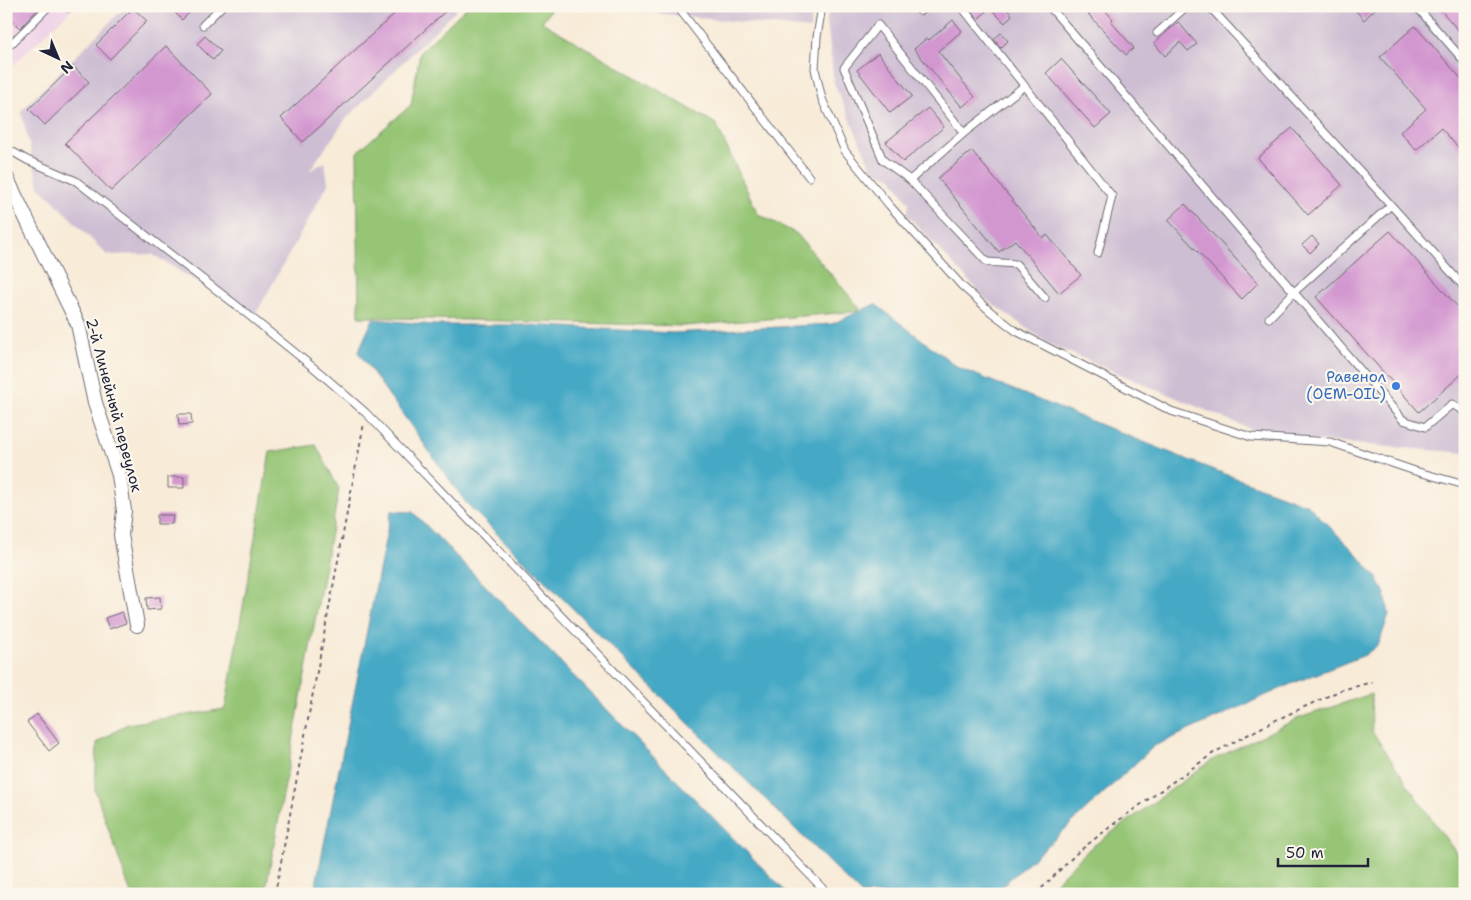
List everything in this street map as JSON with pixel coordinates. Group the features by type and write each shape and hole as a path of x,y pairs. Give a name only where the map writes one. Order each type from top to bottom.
{"street":[{"name":"2-й Линейный переулок","path":"6,177 78,324 95,403 119,475 124,511 121,535 137,625"}],"lane":[{"path":"6,40 10,44 49,6"},
{"path":"203,25 222,6"},
{"path":"677,6 809,178"},
{"path":"822,6 814,69 822,99 845,151 889,205 962,286 1016,331 1171,411 1251,437 1330,442 1414,471 1465,484"},
{"path":"917,6 920,11 927,6"},
{"path":"960,6 1112,196 1098,253"},
{"path":"1049,6 1403,420 1425,427 1452,404 1465,412"},
{"path":"1157,33 1187,6"},
{"path":"1210,6 1465,288"},
{"path":"1416,6 1465,62"},
{"path":"964,133 878,25 844,68 882,160 910,180 987,262 1016,264 1044,298"},
{"path":"910,180 964,133 1024,86"},
{"path":"6,148 26,160 76,181 319,372 366,414 828,894"},
{"path":"1268,318 1391,205"}],"path":[{"path":"275,894 366,414"},
{"path":"1036,894 1078,852 1119,820 1215,752 1274,721 1341,690 1373,682"}],"shaded area":[{"path":"6,6 75,6 6,72"},
{"path":"126,6 460,6 345,120 309,171 325,162 328,184 254,317 152,254 107,255 39,186 21,111"},
{"path":"587,6 813,6 810,29"},
{"path":"828,6 1465,6 1465,453 1269,437 1049,344 987,300 907,215 909,203 891,177 873,171 834,83 827,21"}],"green space":[{"path":"468,6 553,6 542,22 716,124 758,214 797,234 862,311 684,326 359,317 357,152 411,105 420,52"},
{"path":"316,445 339,489 265,894 131,894 95,790 97,743 127,724 225,709 270,452"},
{"path":"1371,694 1372,731 1418,800 1465,865 1465,894 1044,894 1089,849 1212,760 1299,718"}],"water":[{"path":"875,304 959,368 1201,465 1308,505 1376,576 1385,594 1389,614 1379,644 1365,655 1291,684 1154,746 993,894 861,894 467,504 358,352 373,319 433,325 528,325 673,333 832,324"},
{"path":"391,511 413,512 788,894 314,894"}],"building":[{"path":"11,6 41,6 20,28 6,15"},
{"path":"169,6 196,6 182,20"},
{"path":"403,6 451,6 303,142 281,118"},
{"path":"968,6 982,6 986,12 978,19"},
{"path":"1000,6 1004,6 1012,15 1005,23 994,12"},
{"path":"1081,6 1101,6 1113,19 1111,22 1134,48 1126,55"},
{"path":"1362,6 1378,6 1364,20 1356,11"},
{"path":"1437,6 1465,6 1465,38"},
{"path":"133,8 147,21 110,59 96,45"},
{"path":"953,20 962,31 938,51 975,97 962,107 914,49 927,38 929,40"},
{"path":"1178,22 1197,44 1188,51 1180,42 1165,56 1154,43"},
{"path":"1415,26 1465,83 1465,155 1441,128 1416,150 1400,132 1426,109 1380,57"},
{"path":"1001,33 1008,41 1001,48 994,39"},
{"path":"205,36 221,51 213,60 197,44"},
{"path":"166,46 212,94 111,191 65,143"},
{"path":"878,53 912,96 890,113 857,70"},
{"path":"1061,59 1111,114 1095,128 1046,73"},
{"path":"73,66 89,82 45,125 29,109"},
{"path":"928,108 944,127 903,162 886,142"},
{"path":"1292,128 1342,185 1308,215 1258,158"},
{"path":"972,151 1043,238 1047,235 1081,275 1059,293 1015,240 999,252 938,178"},
{"path":"1185,204 1258,283 1242,299 1168,220"},
{"path":"1390,231 1465,315 1465,371 1419,412 1316,297"},
{"path":"1312,236 1319,244 1310,253 1302,245"},
{"path":"178,414 191,414 192,424 179,425"},
{"path":"168,477 184,477 184,488 168,488"},
{"path":"157,515 173,515 172,524 157,524"},
{"path":"160,597 161,609 147,610 146,598"},
{"path":"122,612 126,623 109,629 105,618"},
{"path":"37,714 59,743 49,751 27,722"}],"place":[{"name":"Равенол (OEM-OIL)","path":"1396,386"}]}
